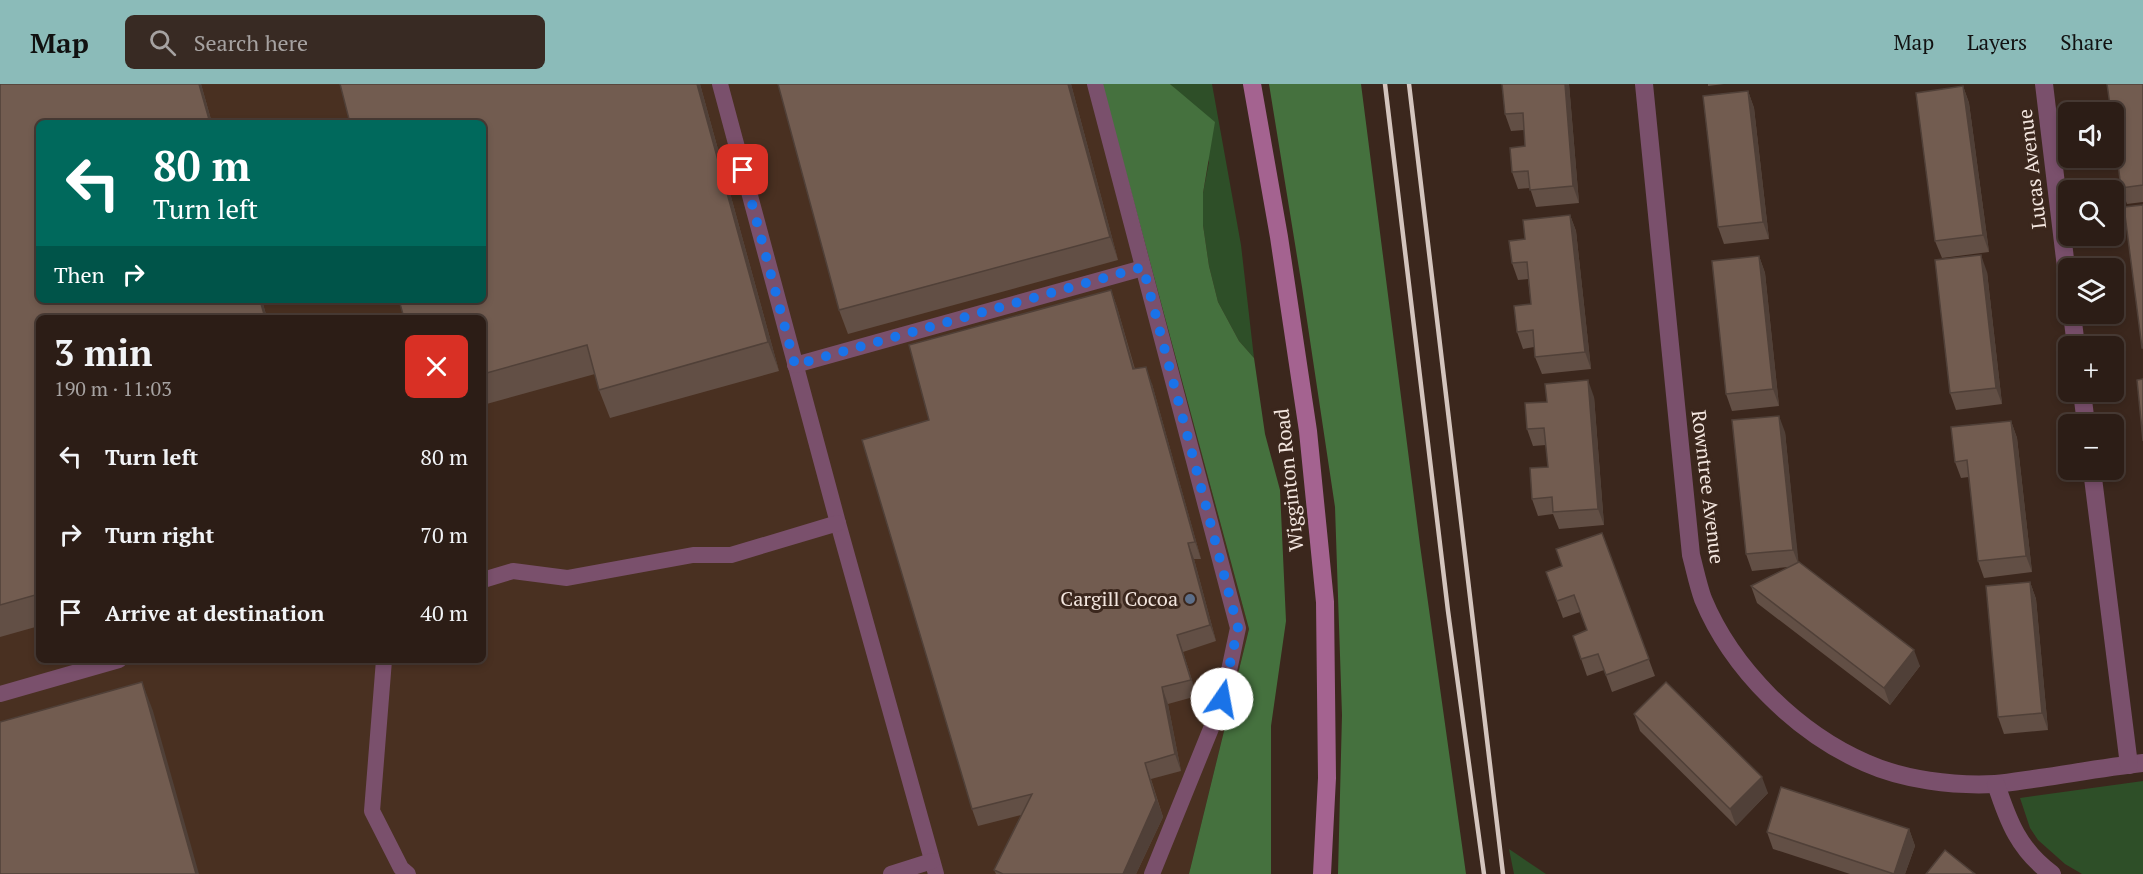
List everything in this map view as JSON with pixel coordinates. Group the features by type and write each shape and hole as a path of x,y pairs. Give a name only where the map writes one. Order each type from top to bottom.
{"main road":[{"name":"Wigginton Road","path":"1252,84 1279,237 1308,431 1325,602 1327,778 1322,874"}],"street":[{"name":"Rowntree Avenue","path":"1644,84 1691,555 1703,599 1744,668 1772,699 1801,724 1830,744 1866,763 1897,773 1932,781 1996,784 2136,764"},
{"name":"Lucas Avenue","path":"2044,84 2065,258"},
{"path":"2093,480 2136,764"},
{"path":"1996,784 2005,813 2019,841 2038,864 2052,874"}],"lane":[{"path":"720,84 934,868 891,874"},
{"path":"1095,84 1238,628 1222,699 1152,874"},
{"path":"795,365 1143,267"},
{"path":"486,579 513,570 567,578 693,555 731,555 838,523"},
{"path":"0,694 108,663"},
{"path":"384,663 372,811 401,868 408,874"}],"shaded area":[{"path":"0,84 1102,84 1249,629 1189,874 0,874"}],"green space":[{"path":"1102,84 1170,84 1215,122 1203,193 1203,225 1209,266 1218,302 1239,341 1254,358 1265,434 1280,490 1286,621 1271,726 1271,874 1189,874 1249,629"},
{"path":"1170,84 1212,84 1241,245 1254,358 1239,341 1218,302 1209,266 1203,225 1203,193 1209,162 1189,102"},
{"path":"1269,84 1361,84 1420,545 1466,874 1338,874 1342,715 1335,507"},
{"path":"2143,781 2143,874 2082,874 2065,864 2038,840 2030,828 2020,798"},
{"path":"1509,849 1546,874 1514,874"}],"building":[{"path":"0,84 199,84 209,120 36,120 36,303 261,303 264,315 36,315 36,595 0,605"},
{"path":"340,84 697,84 768,342 599,390 587,345 486,373 486,315 403,315 400,303 486,303 486,120 349,120"},
{"path":"778,84 1068,84 1110,237 839,310"},
{"path":"1502,84 1565,84 1573,186 1530,190 1528,171 1512,172 1510,148 1525,146 1523,113 1505,114"},
{"path":"2107,84 2143,84 2143,185 2124,188 2124,180 2120,180 2119,168 2124,168 2124,102 2110,102"},
{"path":"1963,86 1983,235 1935,241 1916,93"},
{"path":"1748,91 1763,222 1718,227 1703,96"},
{"path":"2143,205 2143,348 2142,348 2124,207"},
{"path":"1570,215 1585,352 1535,357 1533,330 1517,332 1514,306 1531,304 1527,262 1512,263 1509,241 1525,239 1523,220"},
{"path":"1981,255 1996,388 1950,393 1935,260"},
{"path":"1759,256 1773,389 1726,394 1712,261"},
{"path":"1111,290 1133,369 1146,367 1195,542 1188,543 1210,625 1177,635 1191,680 1162,687 1175,754 1145,763 1156,800 1123,874 1003,874 994,870 1032,794 972,809 862,440 929,420 909,345"},
{"path":"2143,379 2143,441 2137,380"},
{"path":"1588,380 1598,509 1553,512 1552,497 1532,499 1530,468 1548,467 1544,428 1527,429 1525,403 1547,402 1545,384"},
{"path":"1779,416 1793,550 1746,554 1732,420"},
{"path":"2011,421 2026,556 1978,561 1967,460 1955,462 1951,427"},
{"path":"1602,533 1649,659 1606,675 1598,654 1581,659 1573,636 1587,630 1574,595 1557,601 1546,572 1562,566 1556,549"},
{"path":"1799,562 1914,650 1884,688 1751,586"},
{"path":"2030,582 2042,713 1998,717 1986,586"},
{"path":"142,682 196,874 0,874 0,722"},
{"path":"1666,682 1762,777 1730,809 1634,714"},
{"path":"1781,787 1909,829 1894,874 1767,832"},
{"path":"1945,850 1975,874 1926,874"}],"railway":[{"path":"1385,84 1448,611 1484,874"},
{"path":"1409,84 1503,874"}],"place":[{"name":"Cargill Cocoa","path":"1190,599"}],"route":[{"path":"743,170 795,365 1143,267 1238,628 1222,699"}]}
